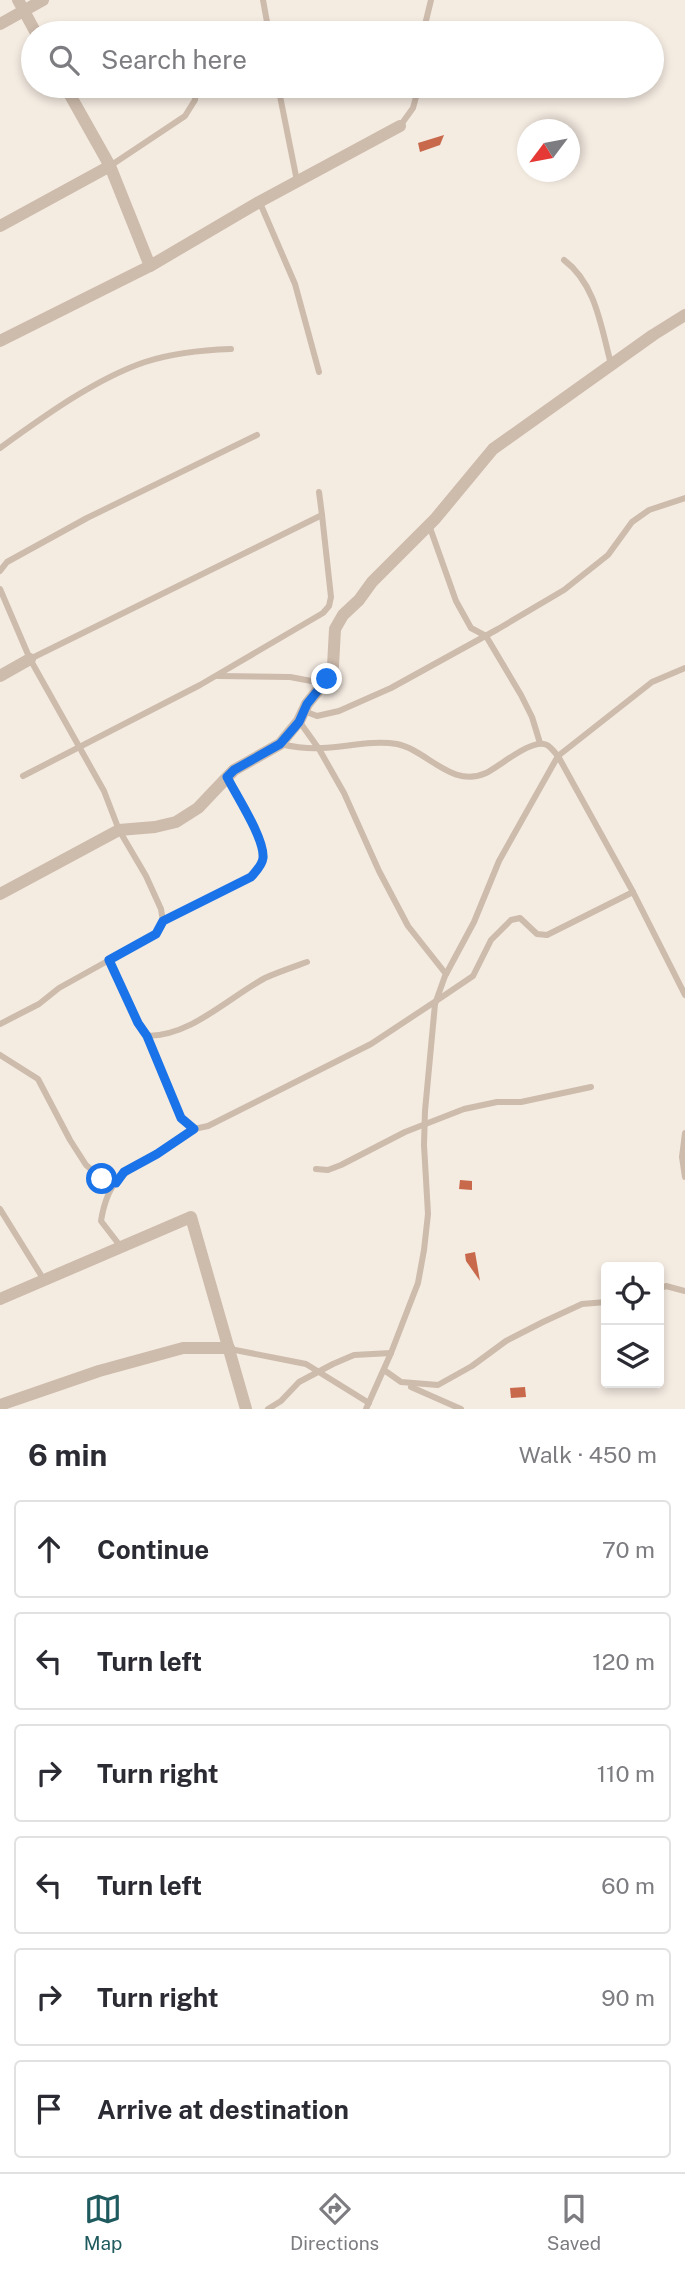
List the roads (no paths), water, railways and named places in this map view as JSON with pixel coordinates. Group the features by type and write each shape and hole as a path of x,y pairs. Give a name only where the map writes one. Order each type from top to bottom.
{"street":[{"path":"0,24 21,5 43,0"},
{"path":"21,5 30,21"},
{"path":"72,98 110,166 150,266"},
{"path":"0,341 150,266 259,202 400,126"},
{"path":"0,226 110,166"},
{"path":"0,894 119,830 176,822 198,808 234,770 280,744 324,683 333,666 335,629 343,615 429,525 493,449 685,315"},
{"path":"0,676 30,659"},
{"path":"0,1299 191,1217 246,1409"},
{"path":"0,1405 99,1371 183,1348 229,1348"}],"lane":[{"path":"263,0 267,21"},
{"path":"426,21 431,0"},
{"path":"110,166 185,116 195,98"},
{"path":"280,98 297,181"},
{"path":"400,126 413,108 416,98"},
{"path":"259,202 295,284 319,372"},
{"path":"564,260 577,269 588,286 611,365"},
{"path":"0,448 82,394 114,375 144,362 180,353 231,349"},
{"path":"0,571 8,562 87,518 257,435"},
{"path":"23,776 216,676 323,613 329,606 331,586 319,492"},
{"path":"446,974 408,926 394,902 344,793 301,716 339,711 391,688 486,636 564,590 608,555 632,522 649,510 685,498"},
{"path":"30,659 322,515"},
{"path":"429,525 456,601 471,628 486,636 521,695 532,717 540,743"},
{"path":"0,589 30,659 104,791 119,830 151,887 163,921"},
{"path":"329,606 343,615"},
{"path":"229,1348 306,1364 368,1406 418,1283 424,1250 428,1214 424,1145 431,1036 436,1001 446,974 474,922 499,861 558,756 652,682 685,668"},
{"path":"216,676 290,677 324,683"},
{"path":"280,744 319,749 359,744 400,744 439,767 465,777 483,775 523,750 540,743 548,745 558,756 634,892 685,995"},
{"path":"0,1024 39,1004 59,988 156,934 163,921 251,877 263,858 261,843 227,777"},
{"path":"121,1247 102,1221 104,1203 124,1172 194,1129 208,1126 372,1044 474,976 491,940 511,920 520,918 537,934 547,935 634,892"},
{"path":"109,960 138,1023 147,1036 181,1118 194,1129"},
{"path":"147,1036 161,1036 180,1029 267,977 307,962"},
{"path":"0,1055 38,1079 86,1165 102,1179 116,1183"},
{"path":"316,1169 328,1170 341,1165 425,1125 472,1108 496,1102 521,1102 591,1087"},
{"path":"685,1133 682,1157 685,1177"},
{"path":"0,1209 44,1280"},
{"path":"664,1287 685,1291"},
{"path":"401,1382 438,1385 472,1366 506,1341 543,1322 582,1304 601,1302"},
{"path":"268,1409 281,1401 299,1382 354,1355 391,1353"},
{"path":"384,1370 401,1382 461,1409"}]}
